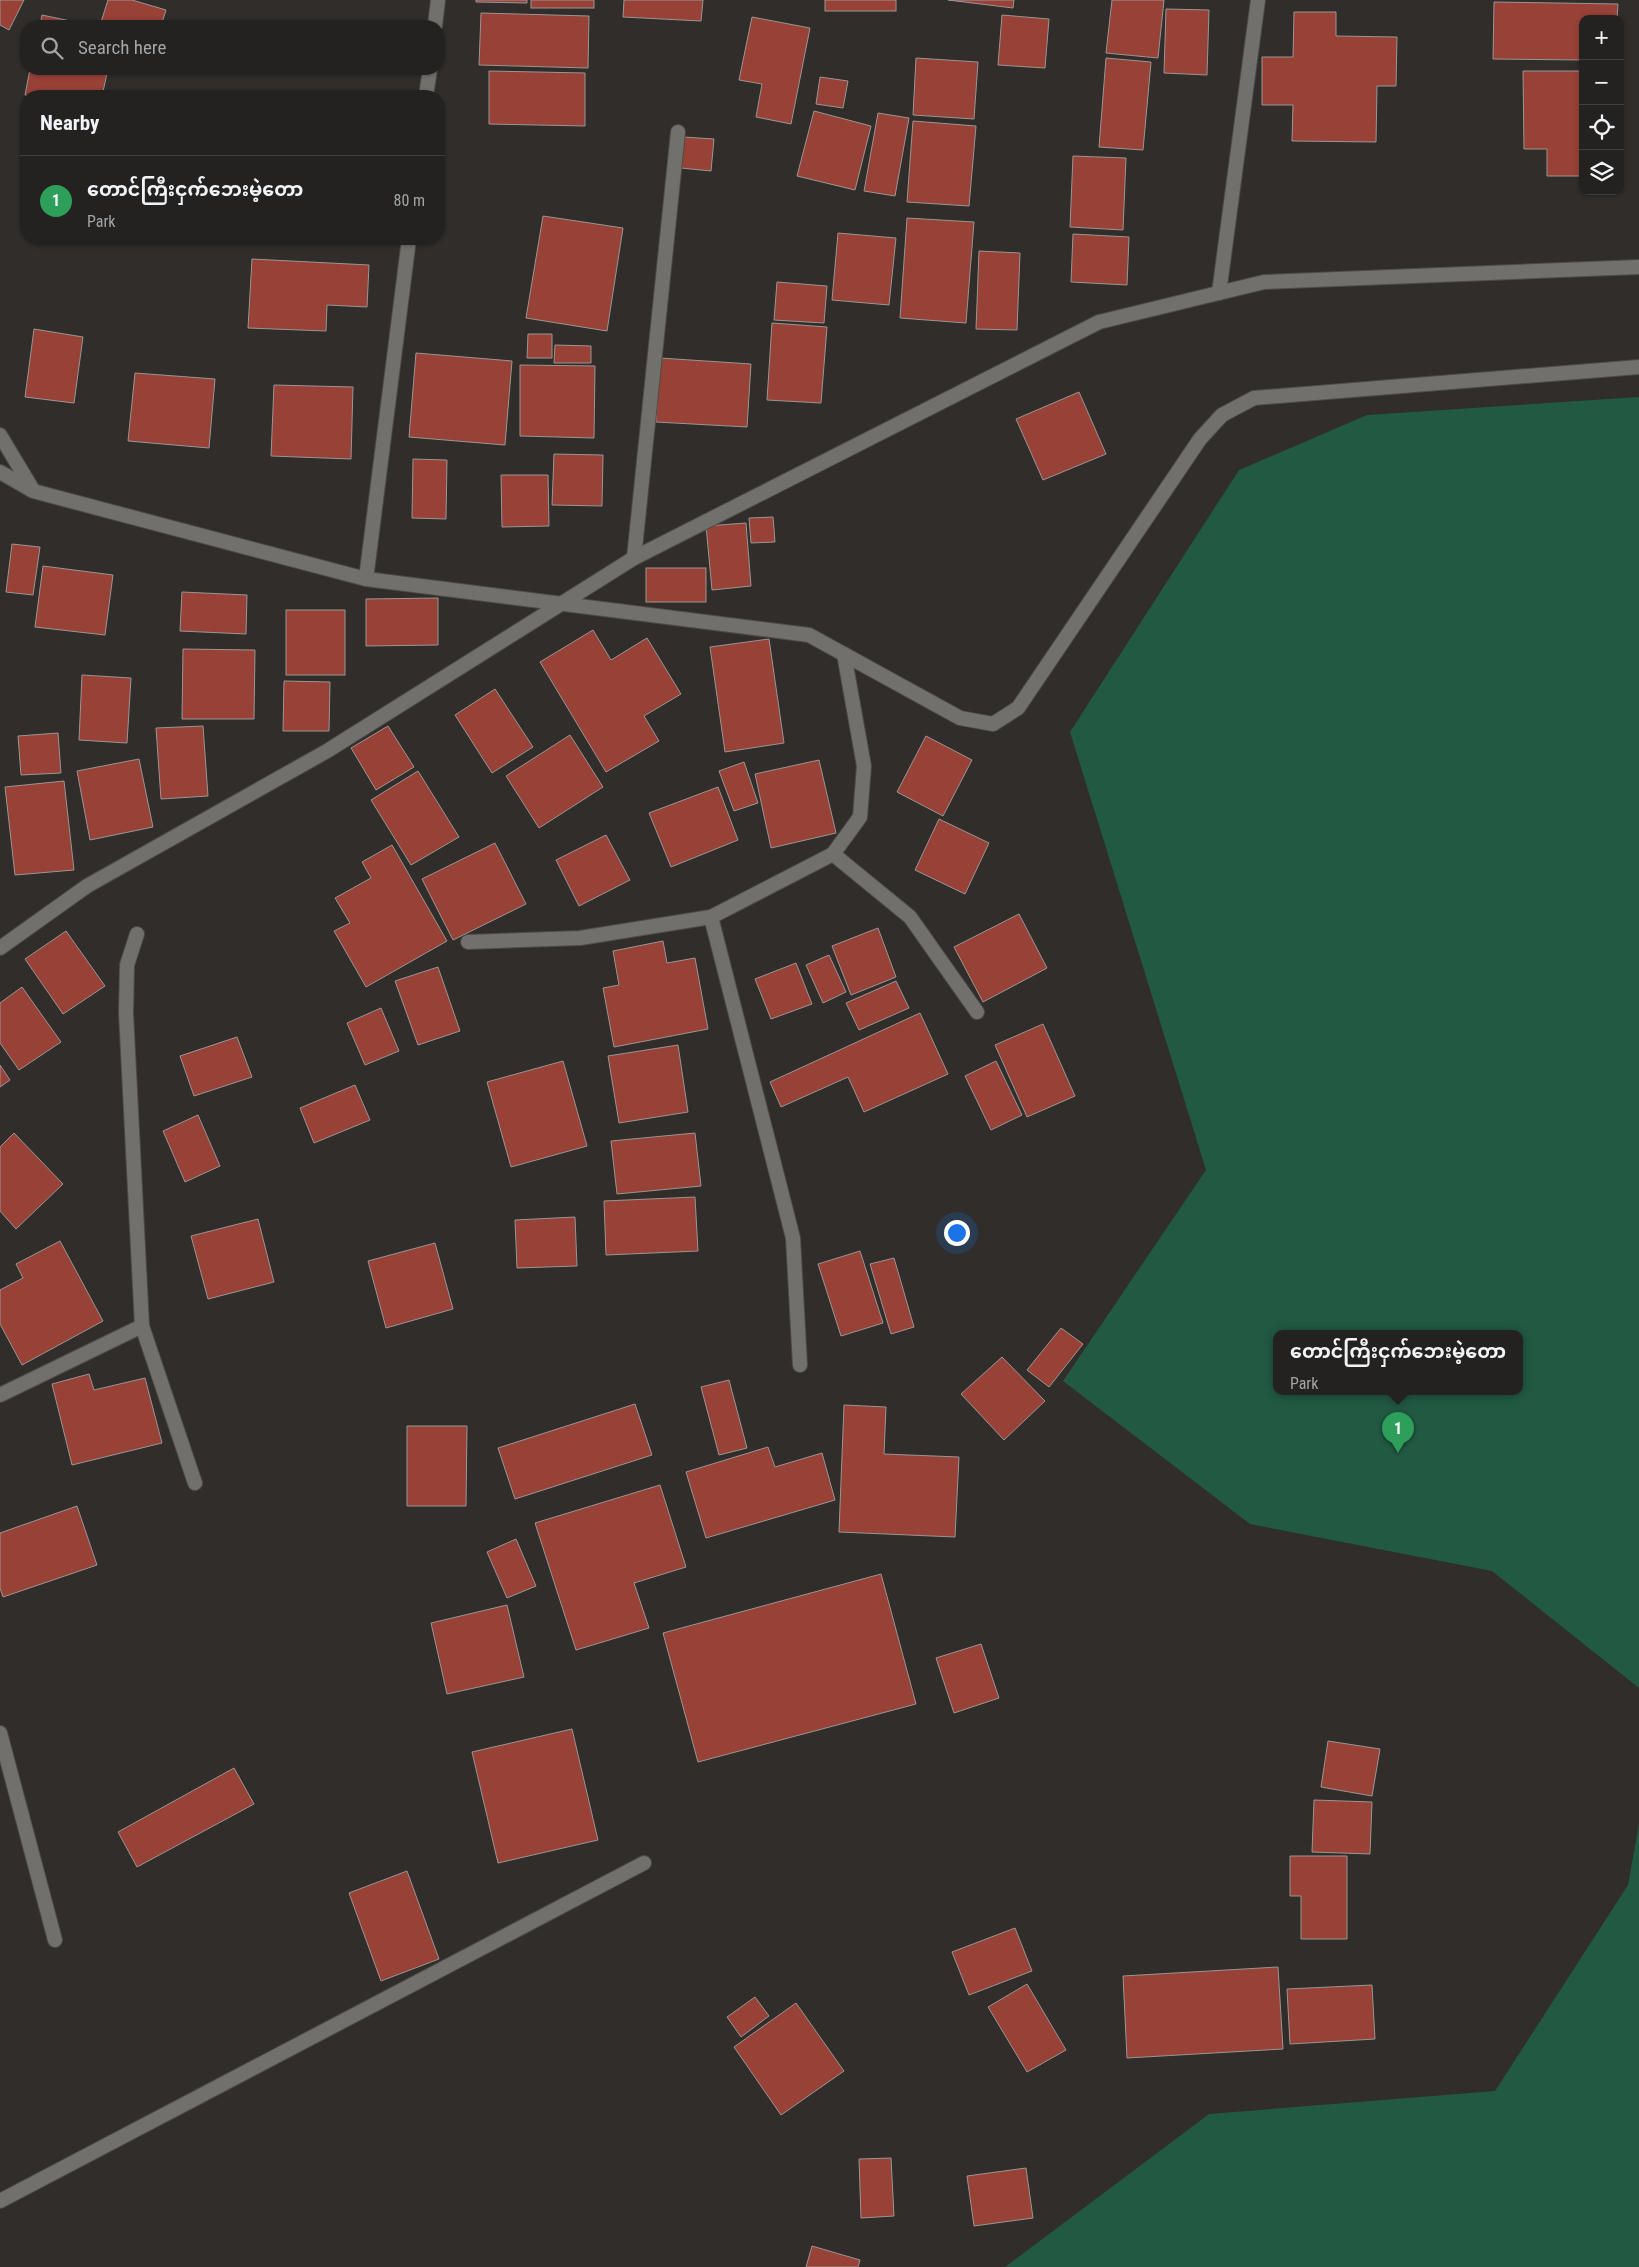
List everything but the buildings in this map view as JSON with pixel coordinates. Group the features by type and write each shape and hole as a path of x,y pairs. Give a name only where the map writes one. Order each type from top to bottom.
{"street":[{"path":"436,20 438,0"},
{"path":"1219,293 1258,0"},
{"path":"427,90 429,75"},
{"path":"634,558 678,132"},
{"path":"366,579 408,245"},
{"path":"0,948 88,886 328,751 634,558 1099,322 1264,282 1639,267"},
{"path":"0,472 33,491 366,579 809,635 960,718 993,724 1018,708 1200,439 1222,415 1254,398 1639,367"},
{"path":"0,435 33,491"},
{"path":"468,942 580,938 711,917 833,854 860,817 864,766 844,654"},
{"path":"833,854 910,917 977,1012"},
{"path":"711,917 793,1238 800,1365"},
{"path":"137,934 127,966 126,1014 142,1326 195,1483"},
{"path":"0,1395 142,1326"},
{"path":"0,1732 55,1940"},
{"path":"0,2201 644,1863"}],"green space":[{"path":"1639,397 1639,1688 1492,1571 1250,1524 1063,1381 1206,1170 1070,732 1239,470 1367,415"},
{"path":"1639,1824 1639,2267 1005,2267 1209,2114 1495,2091 1628,1885"}],"place":[{"name":"တောင်ကြီးငှက်ဘေးမဲ့တော","path":"1398,1453"}]}
